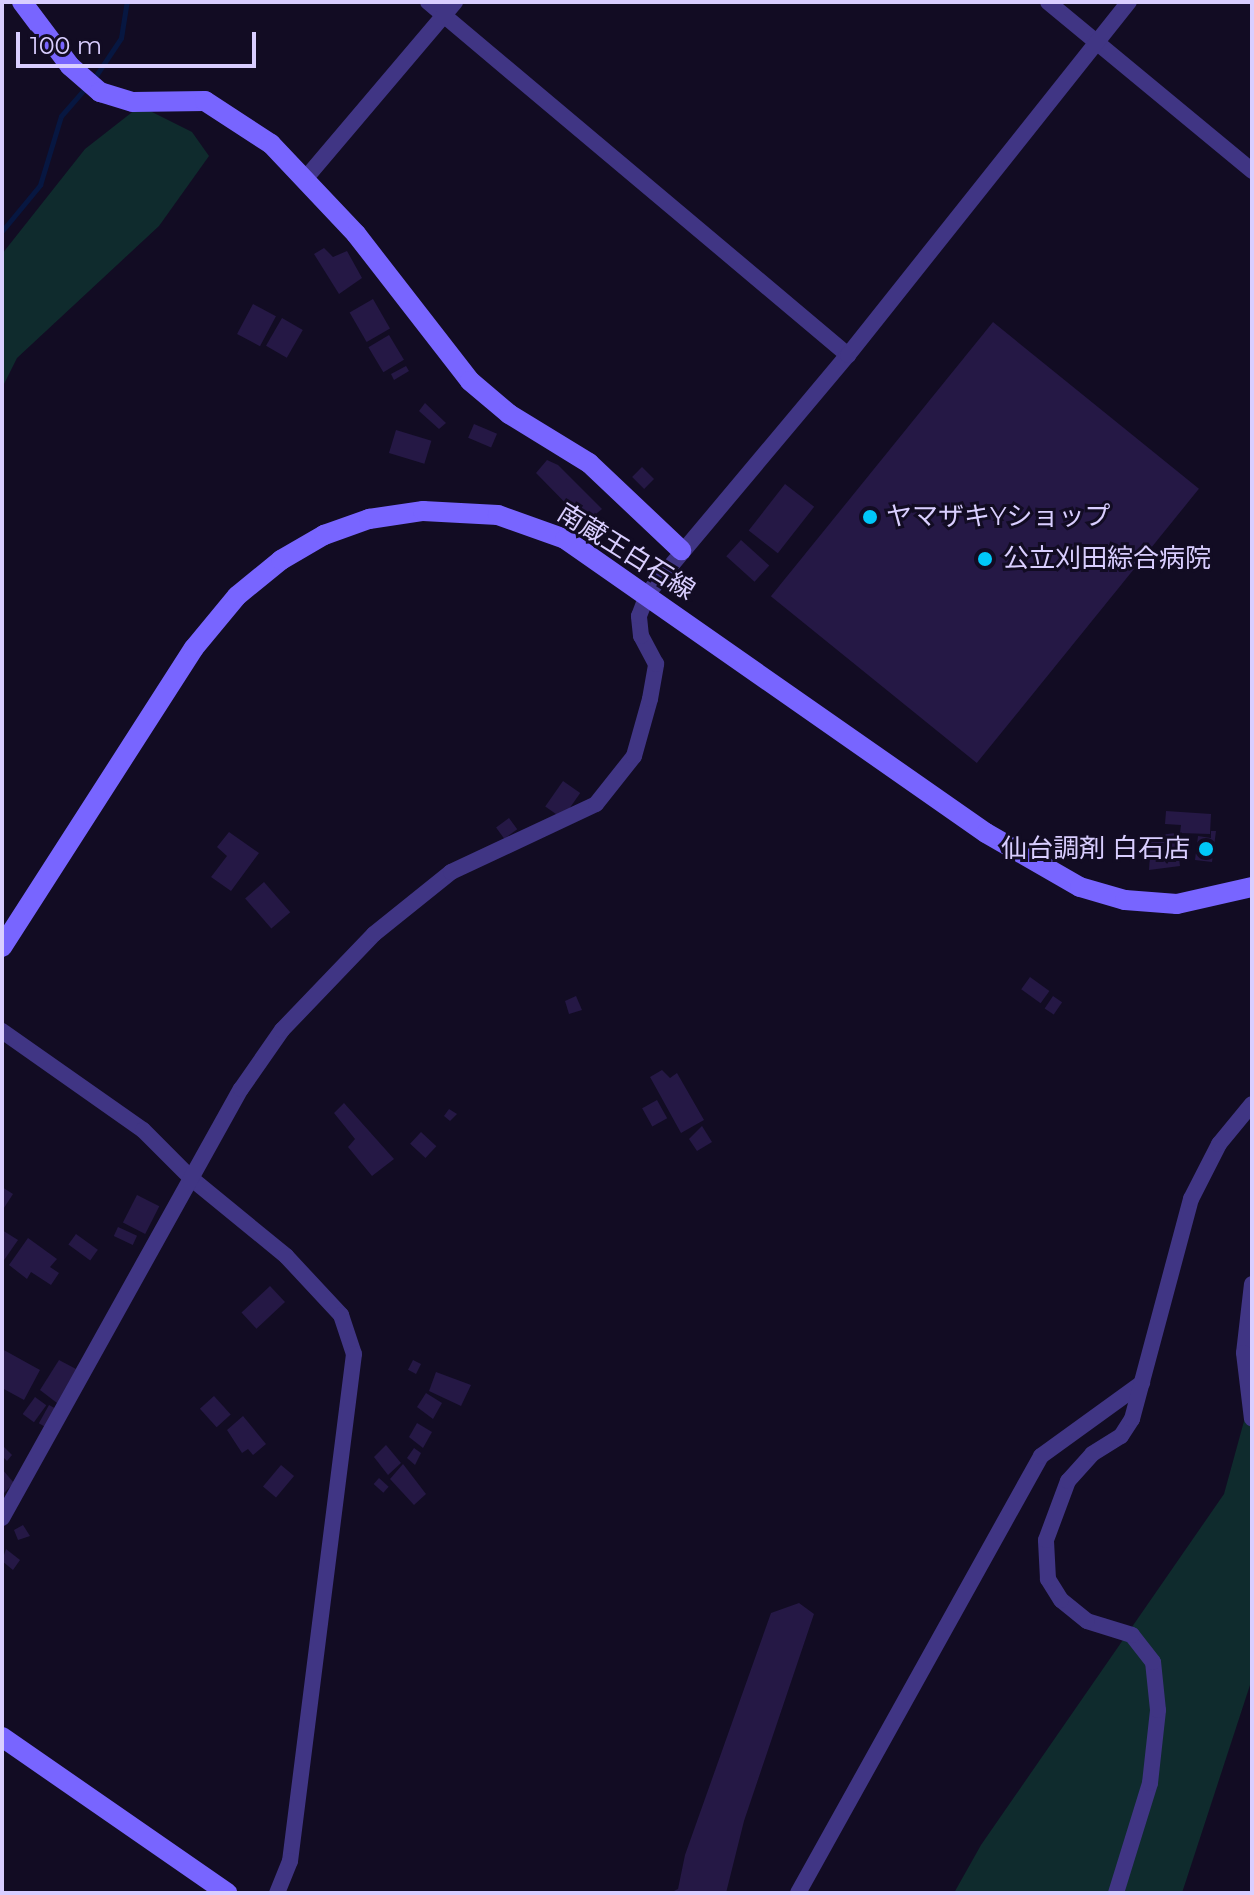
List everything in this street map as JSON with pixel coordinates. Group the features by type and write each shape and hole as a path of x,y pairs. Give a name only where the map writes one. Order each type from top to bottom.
{"main road":[{"path":"22,2 70,66 100,92 133,102 195,98 215,105 271,144 363,243 470,381 509,414 589,463 681,550"},
{"name":"南蔵王白石線","path":"2,947 217,617 258,576 305,544 394,514 498,515 565,539 648,593 1048,872 1103,896 1151,904 1203,901 1252,887"},
{"path":"2,1737 227,1893"}],"street":[{"path":"428,2 848,355"},
{"path":"305,179 455,2"},
{"path":"1048,2 1252,171"},
{"path":"2,1518 241,1089 282,1030 374,934 451,872 596,804 606,792 634,756 650,699 656,664 641,636 639,616 648,593 848,355 1129,2"},
{"path":"2,1031 143,1130 192,1179 286,1256 320,1299 341,1315 354,1354 290,1861 277,1893"},
{"path":"1116,1893 1150,1783 1158,1710 1153,1662 1132,1635 1087,1621 1067,1606 1048,1579 1044,1554 1051,1521 1068,1481 1082,1463 1129,1426 1191,1199 1219,1144 1252,1104"},
{"path":"1252,1284 1244,1353 1252,1419"},
{"path":"798,1893 1029,1474 1053,1443 1142,1383"}],"green space":[{"path":"140,106 192,132 209,156 159,226 17,358 2,388 2,254 85,149"},
{"path":"1252,1392 1252,1679 1182,1893 954,1893 981,1845 1224,1494"}],"building":[{"path":"324,248 333,257 347,251 362,278 339,294 314,254"},
{"path":"373,299 390,328 367,342 350,312"},
{"path":"253,304 276,316 260,346 237,334"},
{"path":"282,318 303,330 287,358 266,346"},
{"path":"993,322 1199,489 977,763 771,596"},
{"path":"389,335 404,360 383,372 368,347"},
{"path":"406,366 409,371 394,380 391,374"},
{"path":"425,403 446,423 439,429 419,411"},
{"path":"474,424 497,434 491,448 468,438"},
{"path":"396,430 431,441 424,464 389,453"},
{"path":"547,460 558,465 602,509 585,523 536,473"},
{"path":"642,467 654,479 644,489 632,477"},
{"path":"785,484 814,507 778,553 749,530"},
{"path":"741,540 769,565 755,582 726,556"},
{"path":"563,781 580,793 562,818 545,806"},
{"path":"1166,811 1211,814 1210,834 1180,833 1181,825 1165,824"},
{"path":"509,818 517,829 504,839 496,827"},
{"path":"1211,831 1216,831 1212,862 1195,860 1198,836 1211,838"},
{"path":"229,832 259,853 231,891 211,877 227,856 217,847"},
{"path":"1176,833 1180,866 1149,870 1151,836"},
{"path":"264,882 290,912 271,929 245,898"},
{"path":"1030,977 1049,991 1041,1003 1021,989"},
{"path":"576,996 582,1010 569,1014 565,1001"},
{"path":"1053,996 1062,1002 1054,1015 1045,1008"},
{"path":"662,1070 670,1078 677,1073 704,1120 681,1133 650,1077"},
{"path":"657,1100 667,1118 652,1127 642,1108"},
{"path":"344,1103 394,1159 372,1176 348,1147 355,1139 334,1113"},
{"path":"449,1109 457,1114 450,1121 444,1116"},
{"path":"702,1126 712,1142 697,1151 689,1139"},
{"path":"421,1132 436,1146 425,1158 410,1144"},
{"path":"2,1187 13,1194 2,1211"},
{"path":"137,1195 159,1206 145,1234 123,1223"},
{"path":"118,1227 137,1236 133,1245 114,1236"},
{"path":"2,1230 18,1240 2,1263"},
{"path":"76,1234 98,1250 90,1260 68,1245"},
{"path":"28,1238 57,1259 50,1267 59,1273 51,1285 31,1272 27,1279 9,1265"},
{"path":"270,1286 285,1302 256,1329 241,1313"},
{"path":"2,1349 40,1370 24,1400 2,1388"},
{"path":"59,1360 76,1369 57,1403 40,1390"},
{"path":"413,1360 421,1364 416,1374 408,1370"},
{"path":"436,1372 471,1385 461,1406 429,1391"},
{"path":"426,1393 442,1403 433,1419 417,1407"},
{"path":"214,1396 231,1415 217,1427 200,1409"},
{"path":"35,1397 46,1405 34,1422 23,1414"},
{"path":"49,1405 58,1410 48,1428 39,1423"},
{"path":"243,1416 266,1444 253,1455 248,1449 242,1453 227,1430"},
{"path":"417,1423 432,1432 423,1448 409,1437"},
{"path":"2,1445 12,1455 7,1461 2,1456"},
{"path":"386,1445 401,1463 388,1475 374,1457"},
{"path":"414,1448 421,1453 415,1465 407,1458"},
{"path":"403,1464 426,1494 414,1505 390,1479"},
{"path":"281,1465 294,1476 276,1497 263,1486"},
{"path":"2,1469 14,1483 2,1495"},
{"path":"379,1478 389,1487 383,1493 374,1484"},
{"path":"23,1525 30,1536 18,1540 14,1530"},
{"path":"6,1549 20,1560 13,1570 2,1561"},
{"path":"799,1603 814,1614 744,1821 726,1893 670,1893 678,1889 685,1855 771,1613"}],"waterway":[{"path":"93,80 121,38 127,2"},
{"path":"2,231 40,185 61,116 86,87"}],"place":[{"name":"ヤマザキYショップ","path":"870,517"},
{"name":"公立刈田綜合病院","path":"985,559"},
{"name":"仙台調剤 白石店","path":"1206,849"}]}
